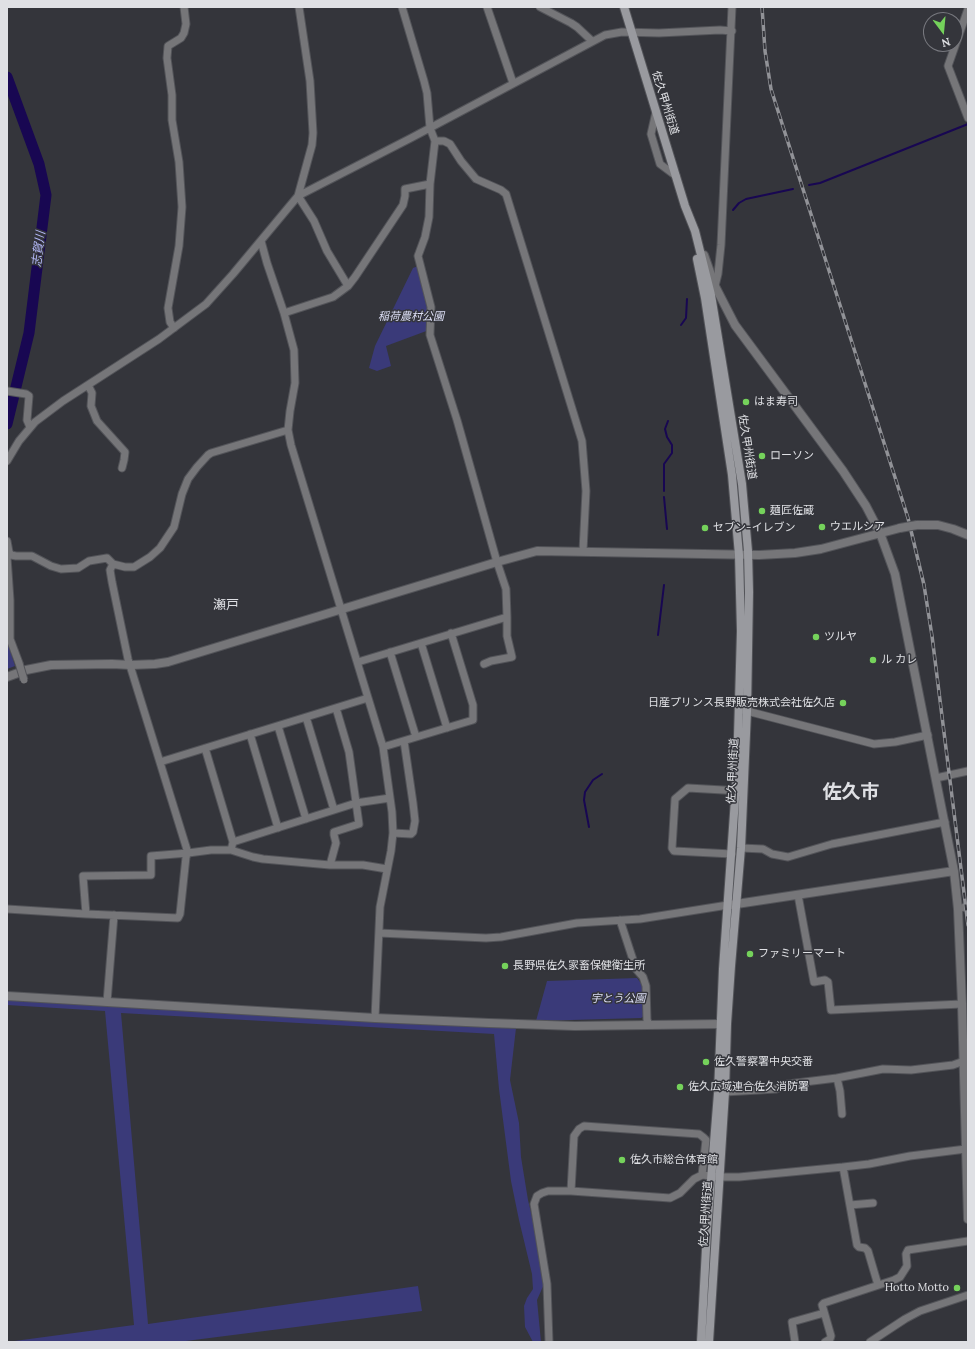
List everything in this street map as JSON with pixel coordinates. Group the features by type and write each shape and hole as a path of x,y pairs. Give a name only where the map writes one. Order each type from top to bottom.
{"main road":[{"name":"佐久甲州街道","path":"624,7 685,206 711,333 732,475 739,556 743,710"},
{"name":"佐久甲州街道","path":"685,206 695,231 711,295 742,484 750,592 740,791 741,848 732,905 720,1024 716,1176 709,1342"},
{"name":"佐久甲州街道","path":"701,1342 725,1092 732,905 732,854 740,791"}],"street":[{"path":"174,328 170,322 168,308 179,246 182,206 179,162 172,120 172,95 167,58 168,46 181,38 184,33 186,24 184,7"},
{"path":"300,7 310,81 313,133 312,145 298,196 314,221 328,251 348,286"},
{"path":"402,7 427,93 430,128 435,141 430,184 429,217 425,237 418,256 431,307 430,334 457,420 506,589 507,636 512,657 491,661 484,664"},
{"path":"488,7 513,83"},
{"path":"540,7 578,27 592,41"},
{"path":"715,286 718,274 721,245 732,9"},
{"path":"968,9 948,66 968,118"},
{"path":"7,461 30,426 63,401 174,328 206,304 298,196 430,128 592,41 612,33 732,31"},
{"path":"656,112 651,134 660,164 676,176"},
{"path":"435,141 444,141 450,144 461,161 476,179 501,190 506,194 581,435 584,453 586,491 584,552"},
{"path":"284,313 328,299 348,286 404,205 405,189 430,184"},
{"path":"695,231 715,286 735,326"},
{"path":"260,241 284,313 294,350 295,383 288,430 290,445 383,747 393,833 380,907 375,1018"},
{"path":"700,276 719,308 735,326 843,471 866,506 880,533 895,574 954,871 958,909 962,1004 968,1219"},
{"path":"88,385 92,393 91,406 97,421 124,452 122,468"},
{"path":"7,391 28,394 30,398 27,420 30,426"},
{"path":"9,552 11,555 16,556 32,556 61,570 82,567 89,561 106,558 113,564 126,567 134,566 150,557 160,548 174,527 186,483 192,473 208,455 288,430"},
{"path":"7,677 26,670 51,665 131,665 168,662 497,562 537,552 739,556 808,551 917,525 938,525 968,535"},
{"path":"7,541 9,552 11,644 24,680"},
{"path":"7,909 178,918 180,914 186,857 188,853 128,659 110,570 113,564"},
{"path":"358,662 507,617"},
{"path":"383,747 473,720 473,705 451,633"},
{"path":"421,643 447,728"},
{"path":"390,652 416,737"},
{"path":"160,762 368,698"},
{"path":"330,865 336,843 334,832 359,824 349,752 336,708"},
{"path":"743,710 874,744 895,742 928,735"},
{"path":"306,717 334,810"},
{"path":"278,726 306,819"},
{"path":"250,734 278,828"},
{"path":"393,833 412,833 414,826 414,803 404,741"},
{"path":"205,748 234,842 231,850"},
{"path":"936,778 968,771"},
{"path":"732,854 674,851 672,848 675,799 688,788 740,791"},
{"path":"234,842 356,803 390,798"},
{"path":"741,848 763,849 772,854 788,857 832,844 945,822"},
{"path":"86,914 83,876 151,874 151,856 231,850 258,859 330,865 363,865 387,869"},
{"path":"379,933 481,938 501,937 577,923 656,916 954,871"},
{"path":"798,895 814,982 825,980 828,982 831,1010 962,1004"},
{"path":"958,909 968,906"},
{"path":"107,1002 114,915"},
{"path":"620,920 636,969 645,981 647,1020 649,1024"},
{"path":"7,996 375,1018 542,1025 720,1024"},
{"path":"725,1092 776,1088 788,1084 837,1078 883,1069 911,1070 953,1065 964,1061"},
{"path":"837,1078 840,1090 842,1114"},
{"path":"571,1191 574,1136 578,1129 584,1126 699,1134 706,1140 702,1175"},
{"path":"549,1342 547,1284 534,1204 537,1196 542,1193 548,1191 571,1191 670,1198 680,1193 702,1175 739,1177 844,1167 910,1156 966,1149"},
{"path":"844,1167 857,1245 868,1251 878,1285"},
{"path":"850,1204 873,1203"},
{"path":"825,1342 830,1339 831,1336 822,1305 824,1303 900,1277 907,1266 906,1254 908,1250 968,1241"},
{"path":"870,1342 905,1318 920,1311 968,1295"},
{"path":"795,1342 792,1322 824,1313"}],"green space":[{"name":"稲荷農村公園","path":"418,266 429,307 429,330 386,346 391,366 377,371 369,368 375,346 413,268"},
{"path":"7,641 15,666 7,669"},
{"name":"宇とう公園","path":"637,978 643,986 644,1016 641,1018 536,1021 547,981"},
{"path":"7,999 516,1028 510,1080 519,1123 521,1157 528,1200 539,1246 545,1282 537,1300 541,1342 533,1342 525,1327 524,1306 533,1289 532,1274 511,1181 499,1089 494,1034 121,1013 148,1324 418,1286 422,1311 178,1342 7,1342 134,1325 105,1011 7,1005"}],"waterway":[{"name":"志賀川","path":"7,77 39,164 46,195 29,333 7,424"},
{"path":"809,185 820,183 968,124"},
{"path":"733,210 739,203 746,199 793,189"},
{"path":"681,325 686,318 687,299"},
{"path":"664,491 664,464 672,453 672,445 667,437 665,429 668,421"},
{"path":"664,497 667,529"},
{"path":"658,635 664,585"},
{"path":"589,827 584,800 585,792 593,780 602,774"}],"railway":[{"path":"762,7 765,51 771,89 908,518 924,585 932,636 968,925"}],"place":[{"name":"はま寿司","path":"746,402"},
{"name":"ローソン","path":"762,456"},
{"name":"麺匠佐蔵","path":"762,511"},
{"name":"ウエルシア","path":"822,527"},
{"name":"セブン-イレブン","path":"705,528"},
{"name":"ツルヤ","path":"816,637"},
{"name":"ル カレ","path":"873,660"},
{"name":"日産プリンス長野販売株式会社佐久店","path":"843,703"},
{"name":"ファミリーマート","path":"750,954"},
{"name":"長野県佐久家畜保健衛生所","path":"505,966"},
{"name":"佐久警察署中央交番","path":"706,1062"},
{"name":"佐久広域連合佐久消防署","path":"680,1087"},
{"name":"佐久市総合体育館","path":"622,1160"},
{"name":"Hotto Motto","path":"957,1288"}],"district":[{"name":"瀬戸","path":"226,605"},
{"name":"佐久市","path":"851,793"}]}
